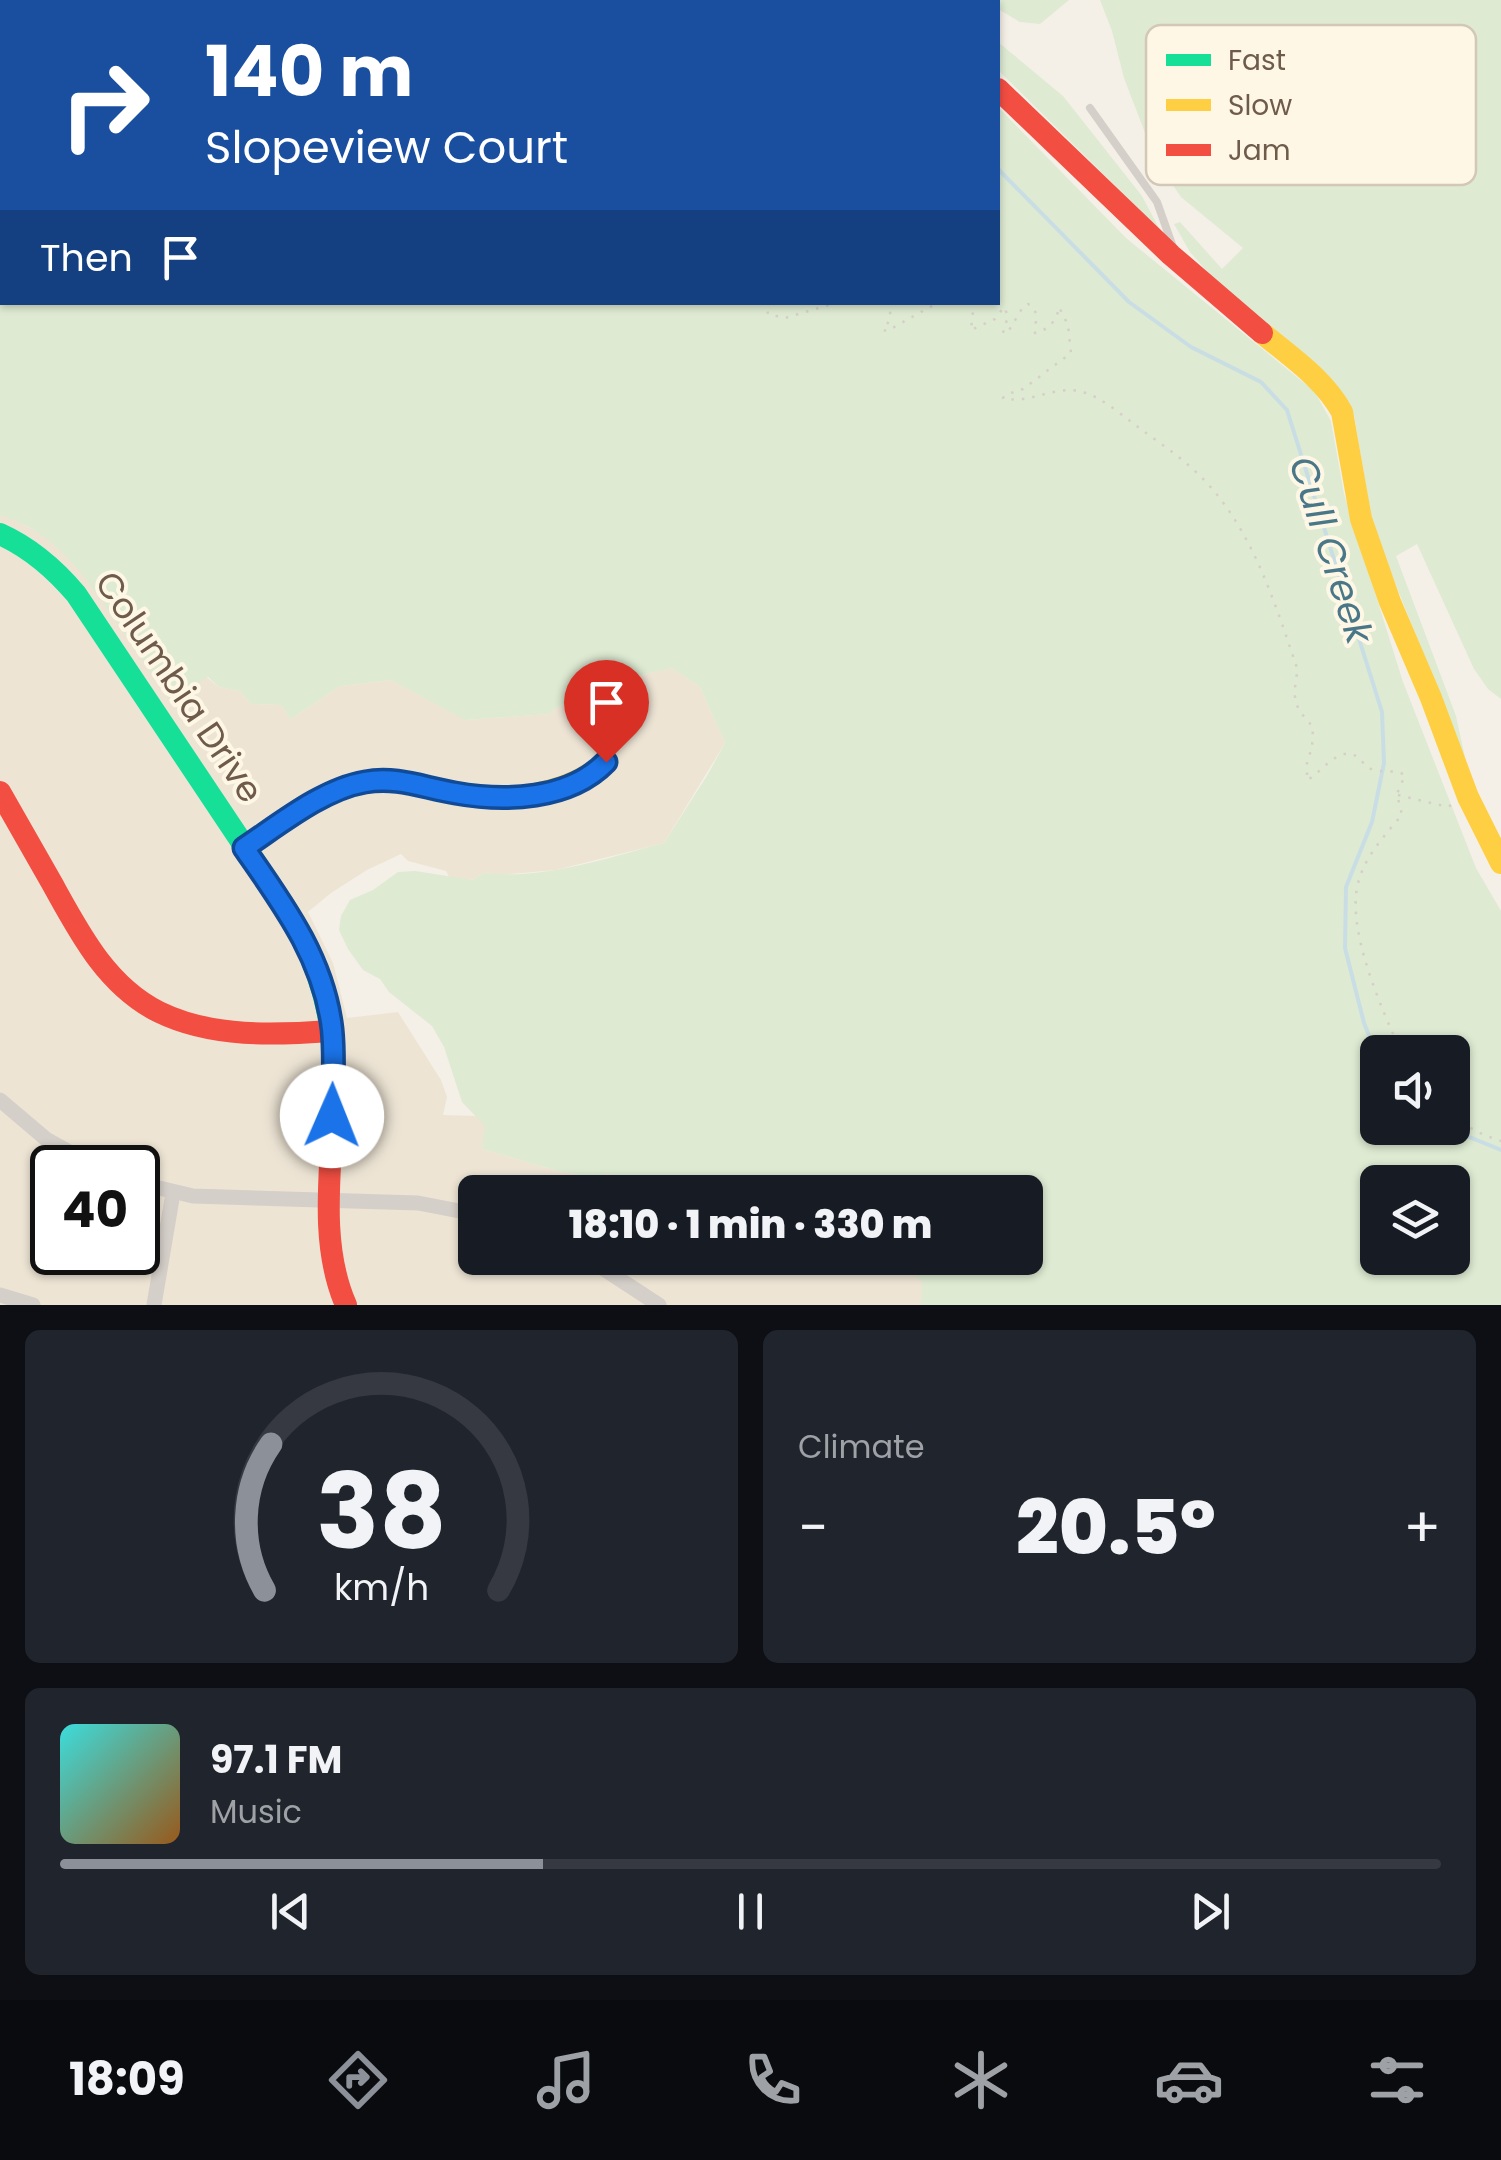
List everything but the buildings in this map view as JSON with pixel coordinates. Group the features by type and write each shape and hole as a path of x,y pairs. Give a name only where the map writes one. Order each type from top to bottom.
{"street":[{"path":"1000,91 1178,260 1335,399 1347,432 1361,520 1390,602 1468,796 1501,863"},
{"name":"Columbia Drive","path":"0,534 42,556 60,572 287,910 312,956 332,1031 330,1254 346,1305"},
{"path":"244,848 329,794 363,782 393,780 458,794 517,796 581,782 606,762"},
{"path":"0,792 90,950 138,1000 175,1019 216,1029 263,1033 332,1031"},
{"path":"0,1100 57,1145"},
{"path":"160,1189 214,1197 418,1203 458,1211"},
{"path":"154,1305 173,1193"},
{"path":"613,1275 659,1305"},
{"path":"0,1295 33,1305"}],"lane":[{"path":"1090,108 1157,202 1178,260"}],"path":[{"path":"974,305 972,330 995,319 1004,308 1008,311 1002,333 1012,328 1028,304 1036,313 1035,333 1049,327 1057,318 1059,306 1068,325 1071,352 1023,390 1003,398 1014,400 1056,390 1078,391 1099,399 1188,464 1239,525 1270,592 1298,670 1296,708 1313,727 1307,780 1342,754 1354,755 1371,770 1405,774 1397,794 1402,814 1378,844 1358,880 1355,916 1365,960 1394,1035"},
{"path":"769,305 768,314 785,318 829,305"},
{"path":"890,305 883,330 887,331 933,305"},
{"path":"1397,794 1448,807 1468,796"},
{"path":"1470,1128 1501,1140"}],"shaded area":[{"path":"0,515 43,535 64,552 94,588 219,687 240,691 251,704 281,705 291,719 340,686 391,680 466,720 548,714 588,687 672,668 700,687 725,743 664,843 556,870 484,873 473,880 449,877 446,871 408,861 401,854 367,870 308,912 333,963 347,1018 398,1012 441,1080 447,1097 443,1115 478,1116 486,1126 482,1149 580,1175 458,1175 458,1275 915,1275 923,1282 921,1305 0,1305"}],"green space":[{"path":"1000,0 1069,0 1040,24 1020,22 1000,10"},
{"path":"1100,0 1501,0 1501,699 1474,669 1417,544 1396,556 1456,716 1466,762 1373,527 1354,415 1327,378 1226,293 1190,252 1174,224 1180,222 1222,269 1243,248 1181,197 1173,185 1476,185 1476,25 1146,25 1146,135 1124,78"},
{"path":"1000,44 1063,96 1142,196 1160,230 1000,72"},
{"path":"1000,109 1126,238 1314,391 1331,421 1344,494 1403,682 1476,868 1501,911 1501,1305 921,1305 922,1282 914,1275 1043,1275 1043,1175 580,1175 482,1149 485,1126 462,1102 444,1047 432,1026 389,992 380,979 363,970 339,930 341,916 350,900 398,872 473,880 484,873 530,873 575,866 664,843 725,743 700,687 672,668 588,687 548,714 465,720 391,680 340,686 291,719 281,705 251,704 240,691 219,687 208,677 170,701 94,589 68,558 38,533 0,515 0,305 1000,305"}],"waterway":[{"name":"Cull Creek","path":"1000,171 1129,302 1191,347 1261,382 1287,410 1382,712 1384,763 1372,822 1346,887 1345,948 1369,1035"},
{"name":"Cull Creek","path":"1470,1137 1501,1150"}],"traffic: fast":[{"path":"0,534 41,559 76,594 287,910 323,992 334,1081"}],"traffic: slow":[{"path":"1262,333 1316,379 1342,412 1361,519 1390,602 1468,797 1501,863"},
{"path":"244,847 305,807 354,785 391,781 468,795 510,797 571,783 607,762"}],"traffic: jam":[{"path":"1000,91 1171,255 1262,333"},
{"path":"0,792 85,940 110,973 141,1001 179,1020 222,1030 266,1034 332,1031"},
{"path":"334,1081 329,1223 331,1252 346,1305"}],"route":[{"path":"332,1116 334,1055 322,984 287,910 244,848 329,794 363,782 393,780 458,794 517,796 581,782 606,762"}]}
